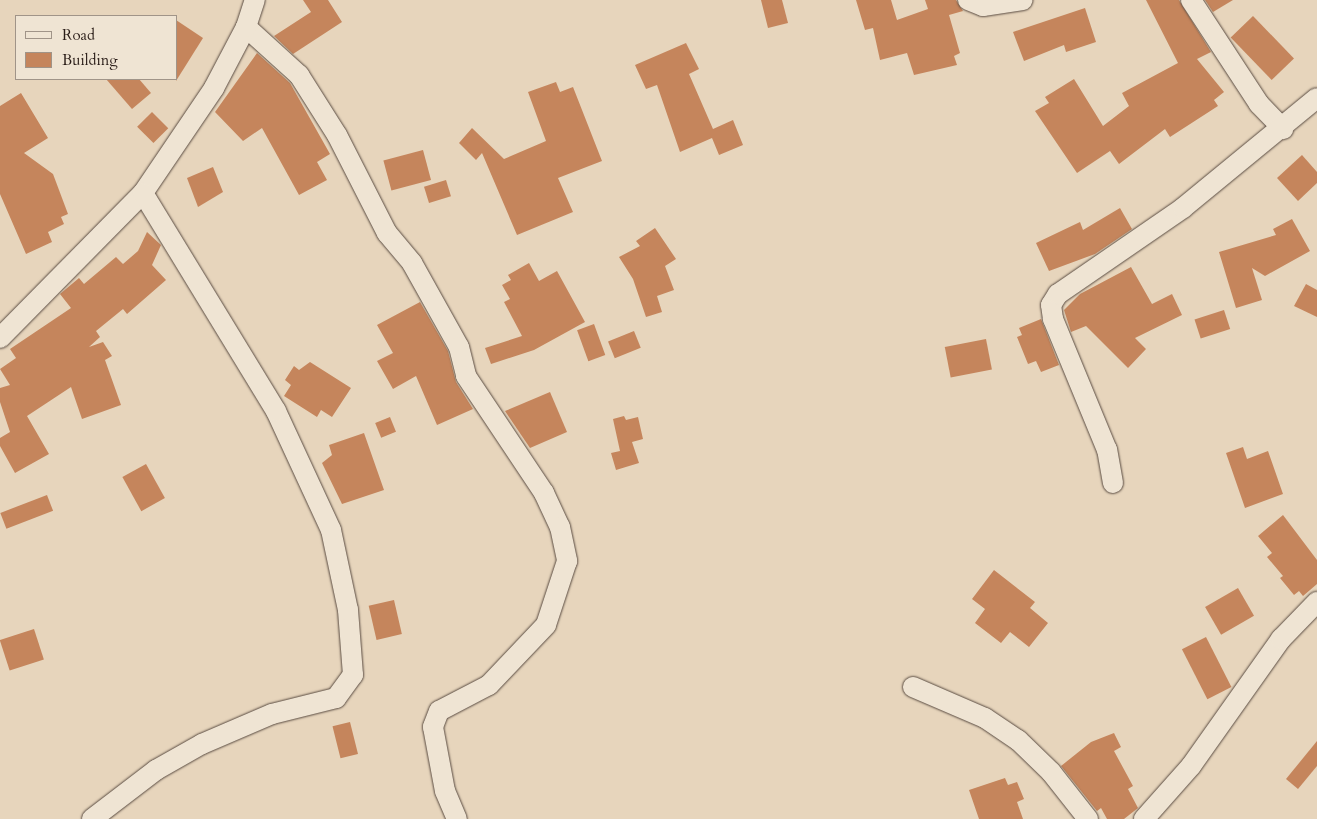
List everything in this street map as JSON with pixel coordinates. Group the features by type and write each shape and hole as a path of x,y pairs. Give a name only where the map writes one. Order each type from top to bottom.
{"street":[{"path":"0,338 143,192 214,88 246,27 255,0"},
{"path":"968,0 983,6 1024,0"},
{"path":"1191,0 1259,104 1283,129"},
{"path":"246,27 299,75 337,135 388,233 412,263 459,347 466,376 544,493 560,527 567,561 546,624 489,685 439,711 433,727 445,791 457,819"},
{"path":"1113,483 1106,450 1052,319 1051,305 1058,294 1183,208 1283,129 1317,98"},
{"path":"92,819 156,770 202,744 272,714 336,698 352,674 348,610 331,530 276,411 143,192"},
{"path":"1144,819 1191,766 1281,639 1317,602"},
{"path":"913,687 985,718 1018,740 1051,772 1088,819"}],"building":[{"path":"303,0 328,0 342,22 293,54 274,36 311,12"},
{"path":"761,0 782,0 788,23 768,28"},
{"path":"856,0 891,0 897,20 928,9 925,0 956,0 963,11 949,15 960,53 954,56 957,65 914,75 907,53 880,60 873,28 865,30"},
{"path":"1146,0 1179,0 1211,52 1197,59 1224,92 1214,100 1218,106 1170,137 1165,129 1119,164 1110,151 1077,173 1035,111 1049,103 1045,97 1074,79 1103,126 1129,106 1122,93 1178,63"},
{"path":"1205,0 1233,0 1213,12"},
{"path":"1085,8 1096,42 1066,52 1064,45 1024,61 1013,32"},
{"path":"1253,16 1294,58 1272,80 1231,38"},
{"path":"178,21 203,38 178,78"},
{"path":"686,43 699,69 689,74 713,129 733,120 743,145 719,155 712,138 680,152 657,85 646,89 635,65"},
{"path":"257,53 290,83 330,154 317,162 327,180 299,195 262,128 243,141 215,112"},
{"path":"107,80 140,80 151,93 132,109"},
{"path":"556,82 560,92 573,87 602,161 558,178 573,212 517,235 482,153 476,160 459,143 472,128 504,159 546,141 528,92"},
{"path":"21,93 48,138 24,153 53,174 68,214 61,217 64,224 48,232 52,242 26,254 0,194 0,106"},
{"path":"152,112 168,128 153,143 137,127"},
{"path":"423,150 431,180 391,191 383,161"},
{"path":"1302,155 1317,172 1317,183 1298,201 1277,178"},
{"path":"213,167 223,192 198,207 187,178"},
{"path":"446,180 451,196 429,203 424,187"},
{"path":"1120,208 1132,229 1095,254 1049,271 1036,243 1080,222 1083,230"},
{"path":"1292,219 1310,251 1265,276 1252,268 1262,300 1236,308 1219,252 1276,235 1273,229"},
{"path":"655,228 676,259 665,266 674,290 657,296 662,312 646,317 633,279 619,257 640,246 636,241"},
{"path":"147,232 161,245 152,265 166,280 127,314 123,309 96,331 100,337 89,347 103,342 112,356 105,360 121,405 82,419 71,387 27,416 49,454 15,473 0,446 0,438 10,432 0,402 0,388 10,385 0,369 16,358 10,349 71,308 60,294 79,278 84,284 116,257 123,264 138,251"},
{"path":"529,263 539,281 557,271 585,322 534,350 491,364 485,348 522,336 504,302 510,299 502,285 511,280 508,275"},
{"path":"1131,267 1152,304 1172,294 1182,315 1135,338 1146,349 1128,368 1086,326 1071,332 1064,310 1080,294"},
{"path":"1306,284 1317,290 1317,317 1294,306"},
{"path":"420,302 448,351 456,382 473,409 437,425 416,376 393,389 377,361 393,353 377,325"},
{"path":"1224,310 1230,329 1201,339 1195,320"},
{"path":"1041,319 1059,365 1041,372 1036,361 1028,364 1017,337 1022,335 1019,328"},
{"path":"594,324 605,355 588,361 577,330"},
{"path":"634,331 641,348 615,358 608,341"},
{"path":"986,339 992,369 951,377 945,347"},
{"path":"310,362 351,388 332,417 321,410 317,417 284,396 291,385 285,380 294,366 299,370"},
{"path":"550,392 567,432 530,448 505,411"},
{"path":"624,416 626,420 638,417 643,439 632,442 639,463 616,470 611,453 620,451 613,419"},
{"path":"390,417 396,432 381,438 375,423"},
{"path":"364,433 384,490 342,504 322,463 332,455 329,445"},
{"path":"1243,447 1247,459 1268,451 1283,494 1245,508 1226,453"},
{"path":"146,464 165,498 141,511 122,477"},
{"path":"47,495 53,511 6,529 0,513"},
{"path":"1283,515 1317,560 1317,584 1303,596 1299,591 1294,595 1280,578 1283,576 1267,557 1272,553 1258,536"},
{"path":"994,570 1035,602 1030,608 1048,623 1029,647 1010,632 1001,643 975,623 985,609 972,599"},
{"path":"1238,588 1254,616 1221,635 1205,607"},
{"path":"394,600 402,634 377,640 369,606"},
{"path":"34,629 44,659 10,671 0,640"},
{"path":"1206,637 1231,687 1207,699 1182,649"},
{"path":"350,722 358,754 341,758 333,726"},
{"path":"1114,733 1121,747 1114,751 1133,786 1128,789 1138,808 1124,819 1107,819 1101,808 1097,811 1061,766 1091,742"},
{"path":"1317,741 1317,766 1298,789 1286,779"},
{"path":"1005,778 1008,785 1017,782 1024,799 1017,802 1023,819 979,819 969,790"}]}
